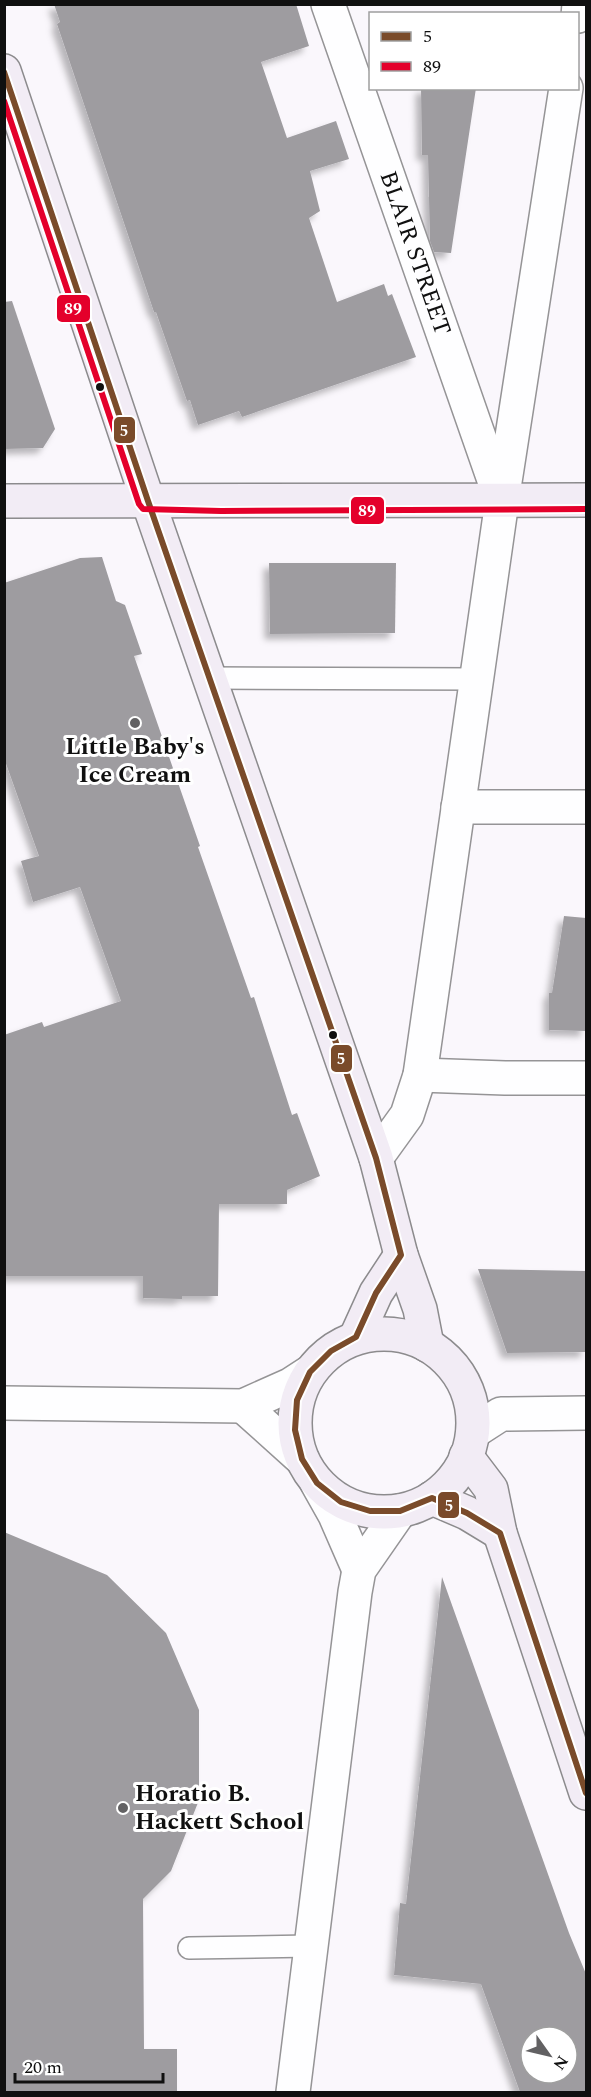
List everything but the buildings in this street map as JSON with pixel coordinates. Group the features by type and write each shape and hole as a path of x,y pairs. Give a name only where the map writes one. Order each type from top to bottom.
{"main road":[{"path":"4,71 148,501 376,1158 401,1255 420,1309 427,1345"},
{"path":"4,501 586,500"},
{"path":"356,1337 376,1293 401,1255"},
{"path":"470,1444 452,1480 432,1498 400,1511 370,1511 341,1502 310,1471 295,1430 297,1400 310,1372 331,1351 356,1337 381,1333 405,1336 427,1345 454,1366 469,1397 470,1444 491,1489 500,1533 586,1793"},
{"path":"432,1498 466,1513 500,1533"}],"street":[{"name":"BLAIR STREET","path":"328,4 502,501"},
{"path":"376,1158 407,1115 420,1074 502,501 566,90"},
{"path":"458,807 586,807"},
{"path":"420,1074 505,1078 586,1078"},
{"path":"4,1403 243,1406 290,1385 310,1372"},
{"path":"243,1406 310,1471 334,1515 359,1570"},
{"path":"470,1444 501,1414 586,1413"},
{"path":"293,2092 359,1570 400,1511"}],"lane":[{"path":"211,678 477,679"},
{"path":"189,1948 310,1946"}],"transit line":[{"name":"5","path":"4,72 148,501 376,1158 401,1255 376,1293 356,1337 331,1351 310,1372 297,1400 295,1430 302,1459 317,1483 341,1502 370,1511 400,1511 432,1498 467,1513 500,1533 586,1793"},
{"name":"89","path":"4,101 139,504 143,509 221,511 586,509"}],"place":[{"name":"Little Baby's Ice Cream","path":"135,723"},
{"name":"Horatio B. Hackett School","path":"123,1808"}]}
